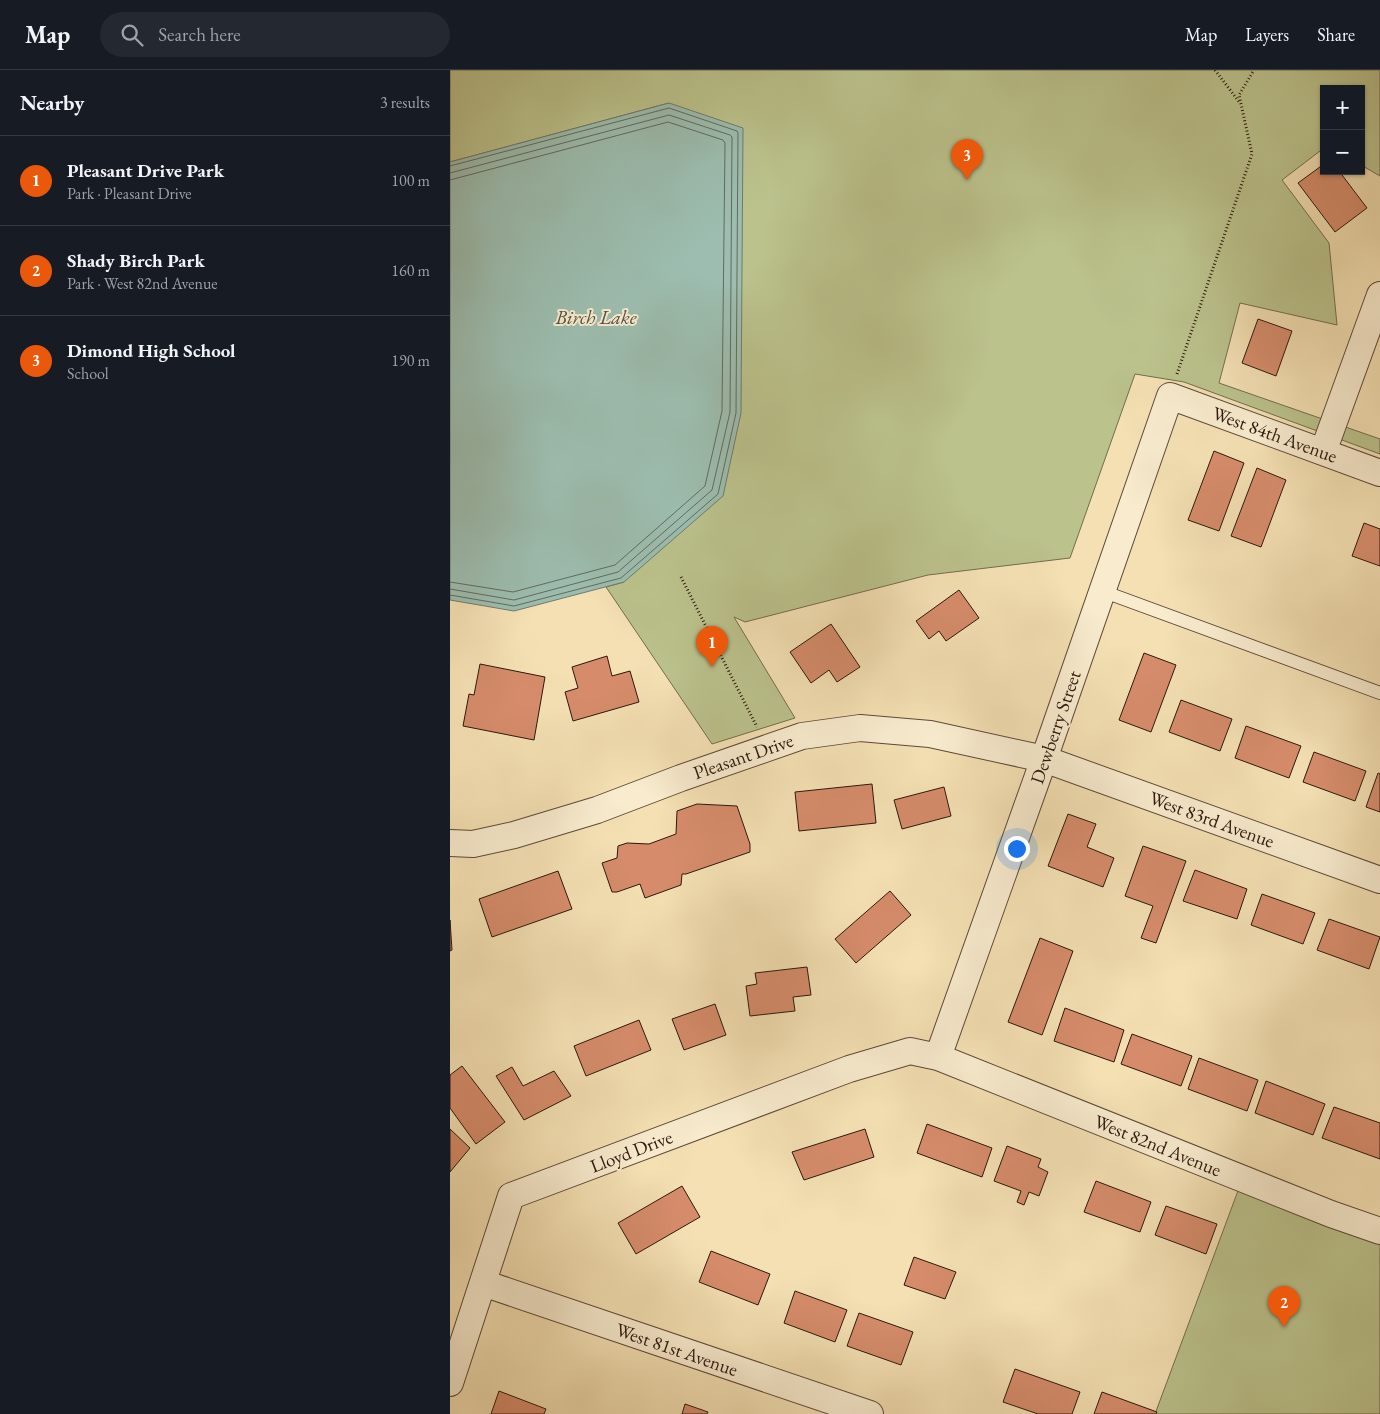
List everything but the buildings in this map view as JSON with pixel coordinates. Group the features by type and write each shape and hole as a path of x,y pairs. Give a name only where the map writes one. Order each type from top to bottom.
{"street":[{"path":"1323,452 1380,294"},
{"name":"West 84th Avenue","path":"1170,396 1380,473"},
{"name":"Dewberry Street","path":"938,1057 1170,396"},
{"name":"Pleasant Drive","path":"450,843 474,844 514,835 597,810 767,747 802,736 860,728 930,734 1044,758"},
{"name":"West 83rd Avenue","path":"1044,758 1380,880"},
{"name":"Lloyd Drive","path":"450,1384 511,1196 849,1069 910,1051 938,1057"},
{"name":"West 82nd Avenue","path":"938,1057 1331,1214 1380,1231"},
{"name":"West 81st Avenue","path":"483,1283 870,1414"}],"lane":[{"path":"1102,591 1380,692"}],"path":[{"path":"1215,70 1242,105"},
{"path":"1170,396 1252,154 1239,95 1254,70"},
{"path":"681,577 767,747"}],"green space":[{"path":"450,70 1380,70 1380,176 1365,167 1365,85 1320,85 1320,151 1282,180 1329,243 1337,325 1240,303 1219,383 1380,439 1380,454 1184,382 1135,374 1070,558 928,575 745,622 734,617 795,718 712,744 606,587 624,582 669,103 450,162"},
{"path":"1239,1188 1380,1240 1380,1414 1155,1414"}],"water":[{"name":"Birch Lake","path":"669,103 743,128 741,413 723,496 624,582 514,611 450,600 450,162"}],"place":[{"name":"Dimond High School","path":"967,180"},
{"name":"Pleasant Drive Park","path":"712,667"},
{"name":"Shady Birch Park","path":"1284,1327"}]}
